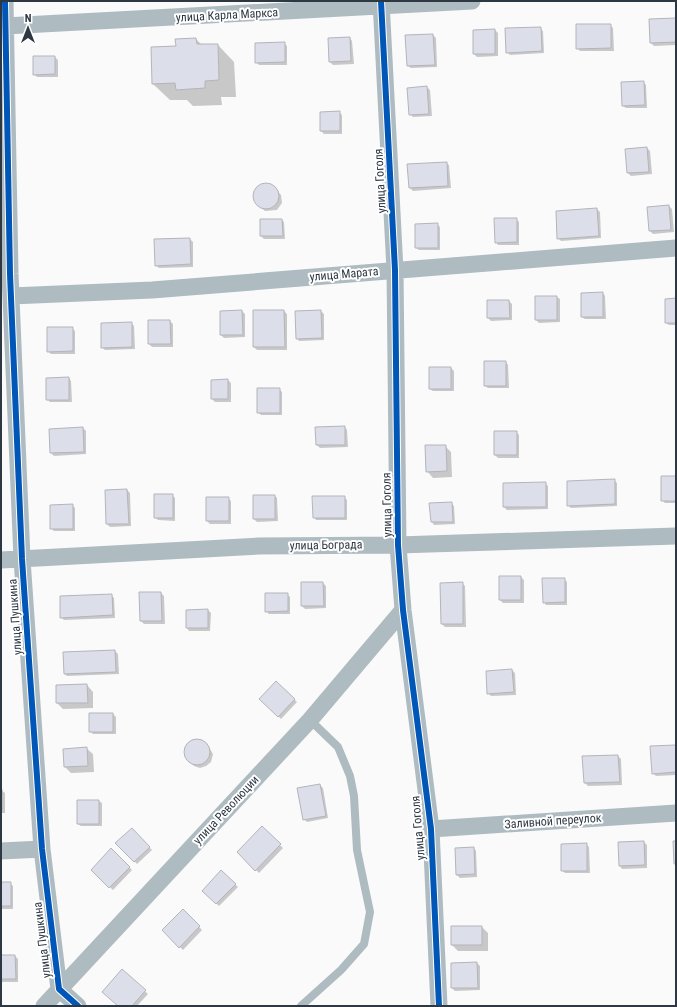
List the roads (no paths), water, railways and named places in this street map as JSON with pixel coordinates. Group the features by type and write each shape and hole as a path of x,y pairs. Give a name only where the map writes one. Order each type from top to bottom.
{"street":[{"name":"улица Пушкина","path":"5,1 3,26 6,296 42,849 59,989"},
{"name":"улица Карла Маркса","path":"3,26 382,4 472,1"},
{"name":"улица Гоголя","path":"382,4 395,270 398,545 403,610 431,829 439,1006"},
{"name":"улица Марата","path":"6,296 152,290 676,248"},
{"name":"улица Бограда","path":"1,560 259,546 398,545 676,536"},
{"name":"улица Революции","path":"44,1006 310,720 403,610"},
{"name":"Заливной переулок","path":"431,829 676,813"},
{"path":"1,851 42,849"},
{"path":"59,989 78,1006"}],"lane":[{"path":"301,1006 341,970 364,944 370,912 357,850 354,796 350,776 338,747 310,720"}]}
